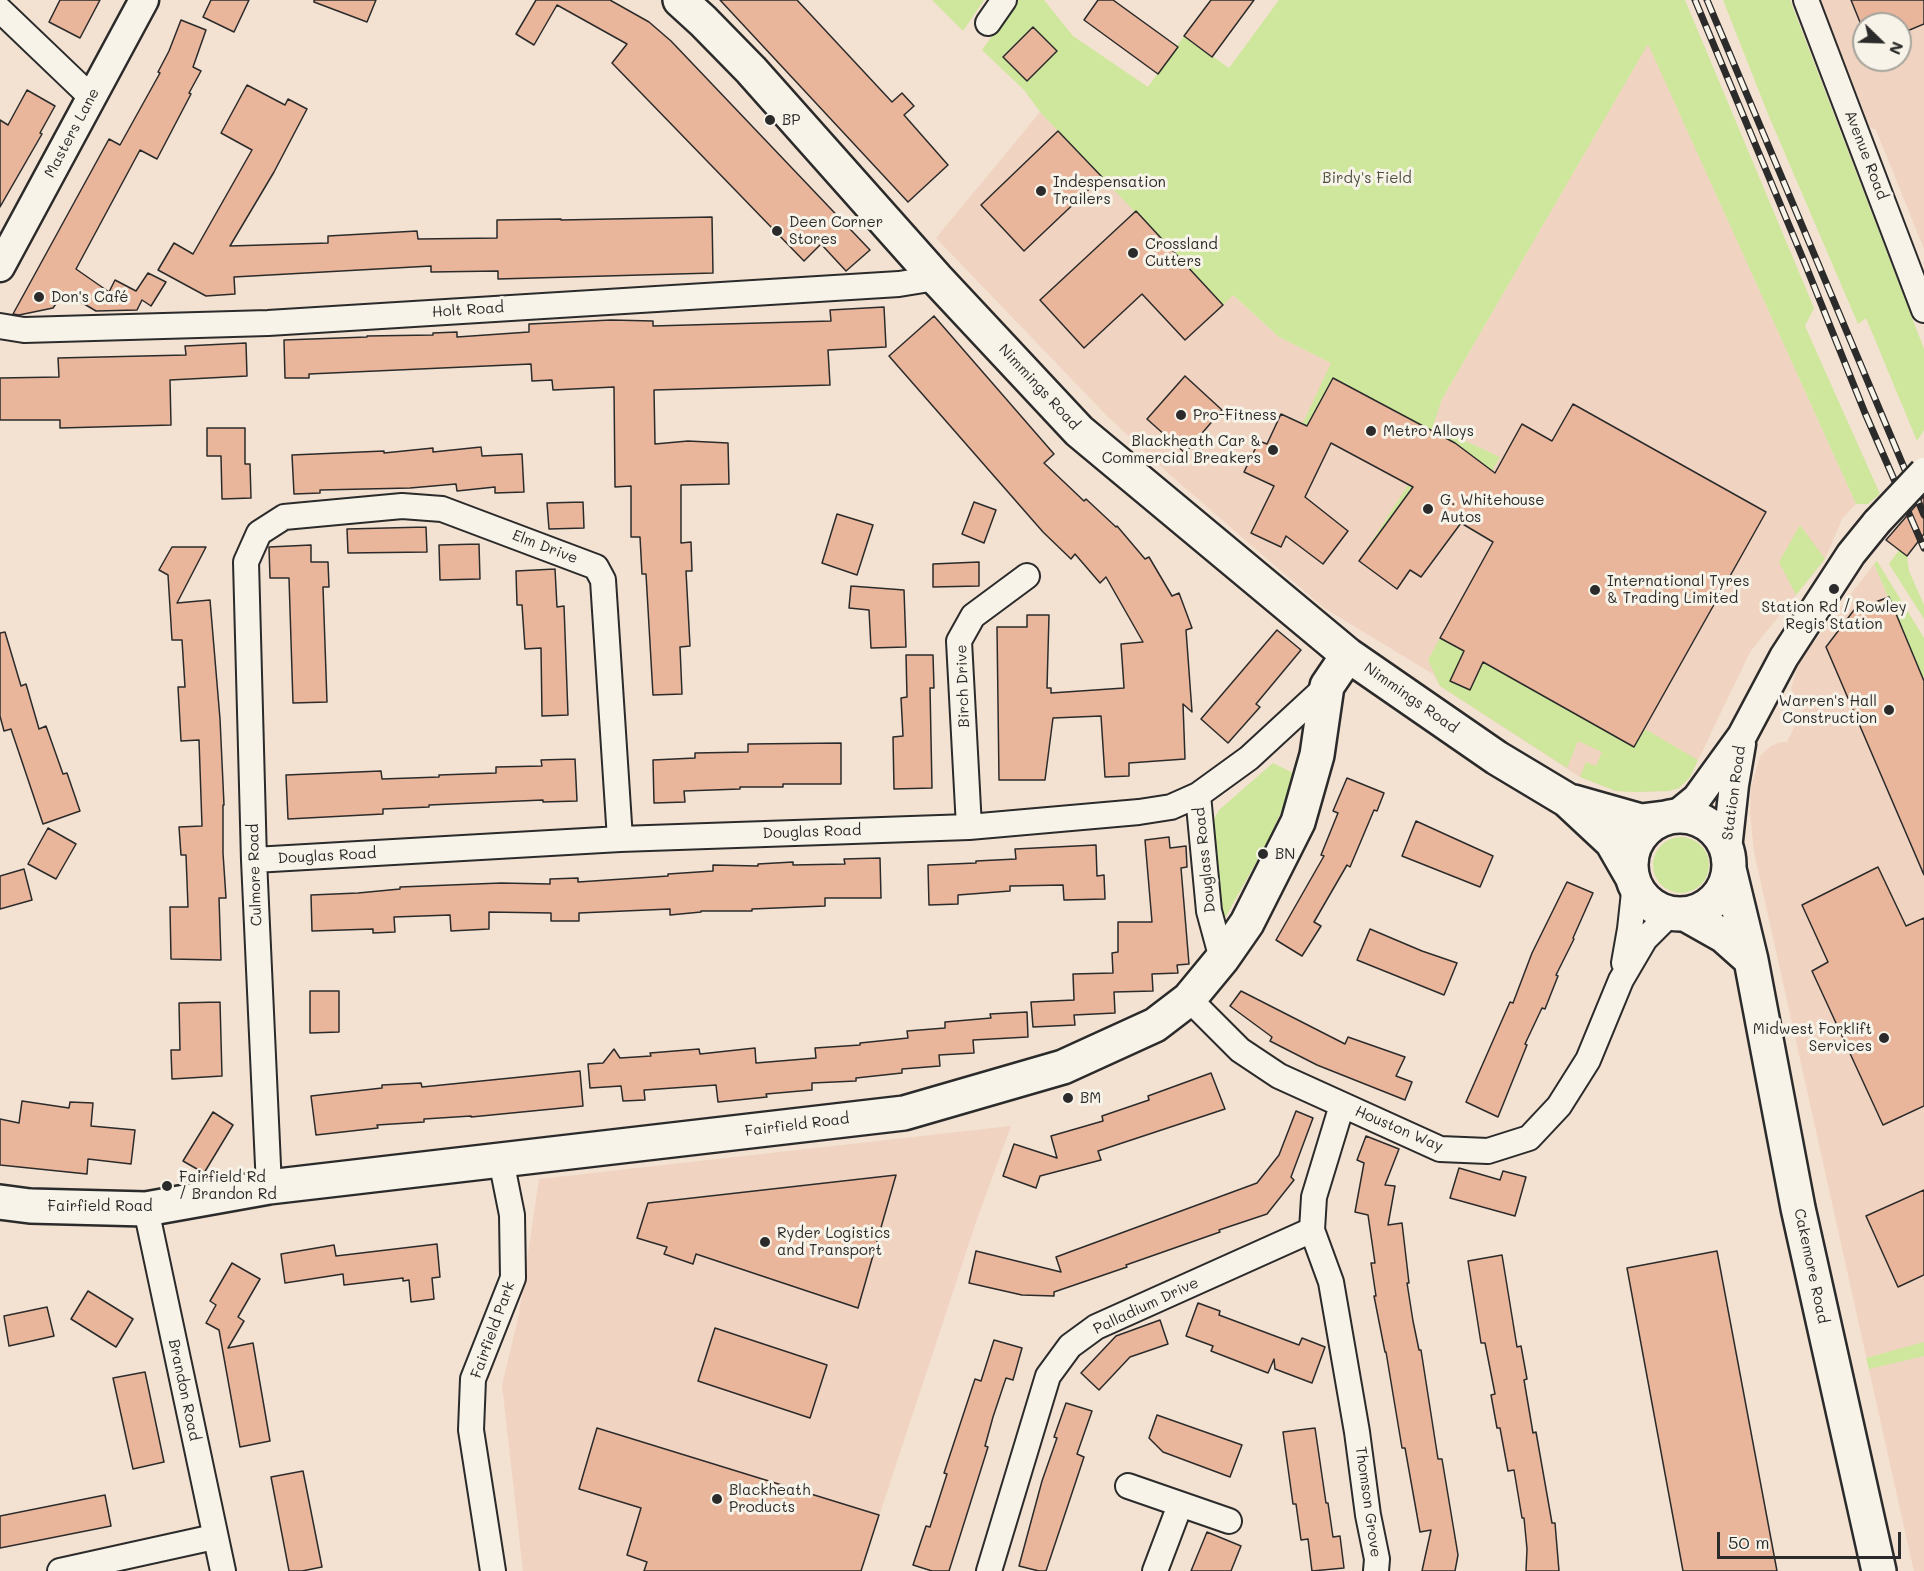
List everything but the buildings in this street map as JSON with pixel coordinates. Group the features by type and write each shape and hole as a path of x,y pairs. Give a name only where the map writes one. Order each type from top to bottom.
{"main road":[{"name":"Nimmings Road","path":"680,0 751,70 936,278 1079,431 1348,655 1497,758 1567,800 1612,842 1633,879"},
{"name":"Fairfield Road","path":"0,1202 30,1206 146,1209 269,1187 904,1113 1063,1067 1155,1025 1189,999 1222,959 1247,923 1298,822 1317,755 1327,686 1348,655"},
{"name":"Nimmings Road","path":"1567,800 1641,821 1670,818"},
{"path":"1677,914 1700,910 1713,901 1725,883 1728,859 1717,833 1700,820 1682,816 1656,822 1645,831 1636,843 1630,863 1633,879 1644,900 1653,907 1677,914 1724,936 1750,960"},
{"name":"Cakemore Road","path":"1728,859 1799,1214 1879,1571"}],"street":[{"name":"Masters Lane","path":"0,267 144,0"},
{"path":"988,23 1004,0"},
{"name":"Avenue Road","path":"1806,0 1924,310"},
{"path":"0,10 91,97"},
{"name":"Holt Road","path":"0,326 24,330 268,323 899,284 936,278"},
{"name":"Station Road","path":"1670,818 1697,798 1742,736 1784,657 1851,554 1877,522 1924,472"},
{"name":"Elm Drive","path":"246,562 260,533 284,517 402,506 442,509 596,567 603,580 620,839"},
{"name":"Culmore Road","path":"246,562 254,860 269,1187"},
{"name":"Birch Drive","path":"969,827 959,641 973,616 1027,576"},
{"name":"Douglas Road","path":"254,860 620,839 969,827 1139,812 1171,807 1198,795 1249,758 1327,686"},
{"name":"Station Road","path":"1728,859 1734,785 1742,736"},
{"name":"Douglass Road","path":"1198,795 1209,911 1222,959"},
{"name":"Houston Way","path":"1621,980 1630,929 1633,879"},
{"name":"Houston Way","path":"1189,999 1240,1050 1279,1076 1440,1149 1488,1151 1528,1138 1559,1106 1588,1060 1621,980 1645,939 1677,914"},
{"path":"1312,1230 1314,1197 1342,1105"},
{"name":"Fairfield Park","path":"492,1571 471,1430 473,1379 513,1278 512,1215 501,1160"},
{"name":"Brandon Road","path":"146,1209 223,1571"},
{"name":"Thomson Grove","path":"1312,1230 1331,1282 1358,1432 1368,1515 1377,1559 1376,1571"},
{"name":"Palladium Drive","path":"989,1571 1048,1377 1070,1346 1096,1327 1312,1230"},
{"path":"1128,1486 1229,1521"},
{"path":"1155,1571 1180,1504"},
{"path":"60,1571 214,1537"}],"shaded area":[{"path":"1806,0 1924,0 1924,249 1876,130 1853,120"},
{"path":"1648,43 1856,504 1842,519 1825,559 1750,652 1690,777 1679,788 1669,791 1634,792 1616,791 1580,777 1440,686 1433,674 1324,608 1170,475 1106,415 936,238 1040,112 1102,177 1279,337 1436,414 1442,399"},
{"path":"1874,564 1924,681 1924,1571 1914,1571 1912,1563 1754,852 1750,813 1751,787 1760,756 1771,746 1787,742 1805,705 1791,689 1797,668 1804,655"},
{"path":"1011,1126 976,1222 861,1571 523,1571 502,1385 519,1314 539,1179"}],"green space":[{"path":"932,0 984,0 963,31"},
{"name":"Birdy's Field","path":"1018,0 1044,0 1073,36 1148,87 1184,36 1229,68 1279,0 1685,0 1814,308 1805,326 1880,494 1868,504 1856,504 1648,44 1442,399 1433,426 1500,457 1467,515 1451,503 1481,462 1448,439 1359,561 1408,485 1436,433 1306,430 1301,427 1331,363 1279,337 1233,295 1223,305 1040,112 1024,90 982,50"},
{"path":"1723,0 1790,0 1924,349 1924,430 1917,441 1866,318 1858,324 1768,114"},
{"path":"1800,525 1825,559 1796,595 1779,562"},
{"path":"1899,550 1907,556 1909,571 1924,605 1924,619 1889,564"},
{"path":"1877,561 1924,638 1924,681 1874,564"},
{"path":"1440,638 1634,747 1645,729 1698,760 1690,777 1679,788 1669,791 1634,792 1616,791 1580,777 1586,762 1596,766 1602,752 1578,741 1567,768 1440,686 1428,660"},
{"path":"1273,763 1297,775 1269,839 1225,918 1220,911 1213,821 1219,810"},
{"path":"1681,837 1692,839 1701,845 1707,854 1709,865 1707,876 1701,885 1692,891 1681,893 1670,891 1661,885 1655,876 1653,865 1655,854 1661,845 1670,839"},
{"path":"1924,1342 1924,1356 1869,1369 1866,1358"}],"railway":[{"path":"1695,0 1865,413 1924,548"},
{"path":"1707,0 1924,515"}],"place":[{"name":"BP","path":"770,120"},
{"name":"Indespensation Trailers","path":"1041,191"},
{"name":"Deen Corner Stores","path":"777,231"},
{"name":"Crossland Cutters","path":"1133,253"},
{"name":"Don's Café","path":"39,297"},
{"name":"Pro-Fitness","path":"1181,415"},
{"name":"Metro Alloys","path":"1371,431"},
{"name":"Blackheath Car & Commercial Breakers","path":"1273,450"},
{"name":"G. Whitehouse Autos","path":"1428,509"},
{"name":"Station Rd / Rowley Regis Station","path":"1834,589"},
{"name":"International Tyres & Trading Limited","path":"1595,590"},
{"name":"Warren's Hall Construction","path":"1889,710"},
{"name":"BN","path":"1263,854"},
{"name":"Midwest Forklift Services","path":"1884,1038"},
{"name":"BM","path":"1068,1098"},
{"name":"Fairfield Rd / Brandon Rd","path":"167,1186"},
{"name":"Ryder Logistics and Transport","path":"765,1242"},
{"name":"Blackheath Products","path":"717,1499"}]}
